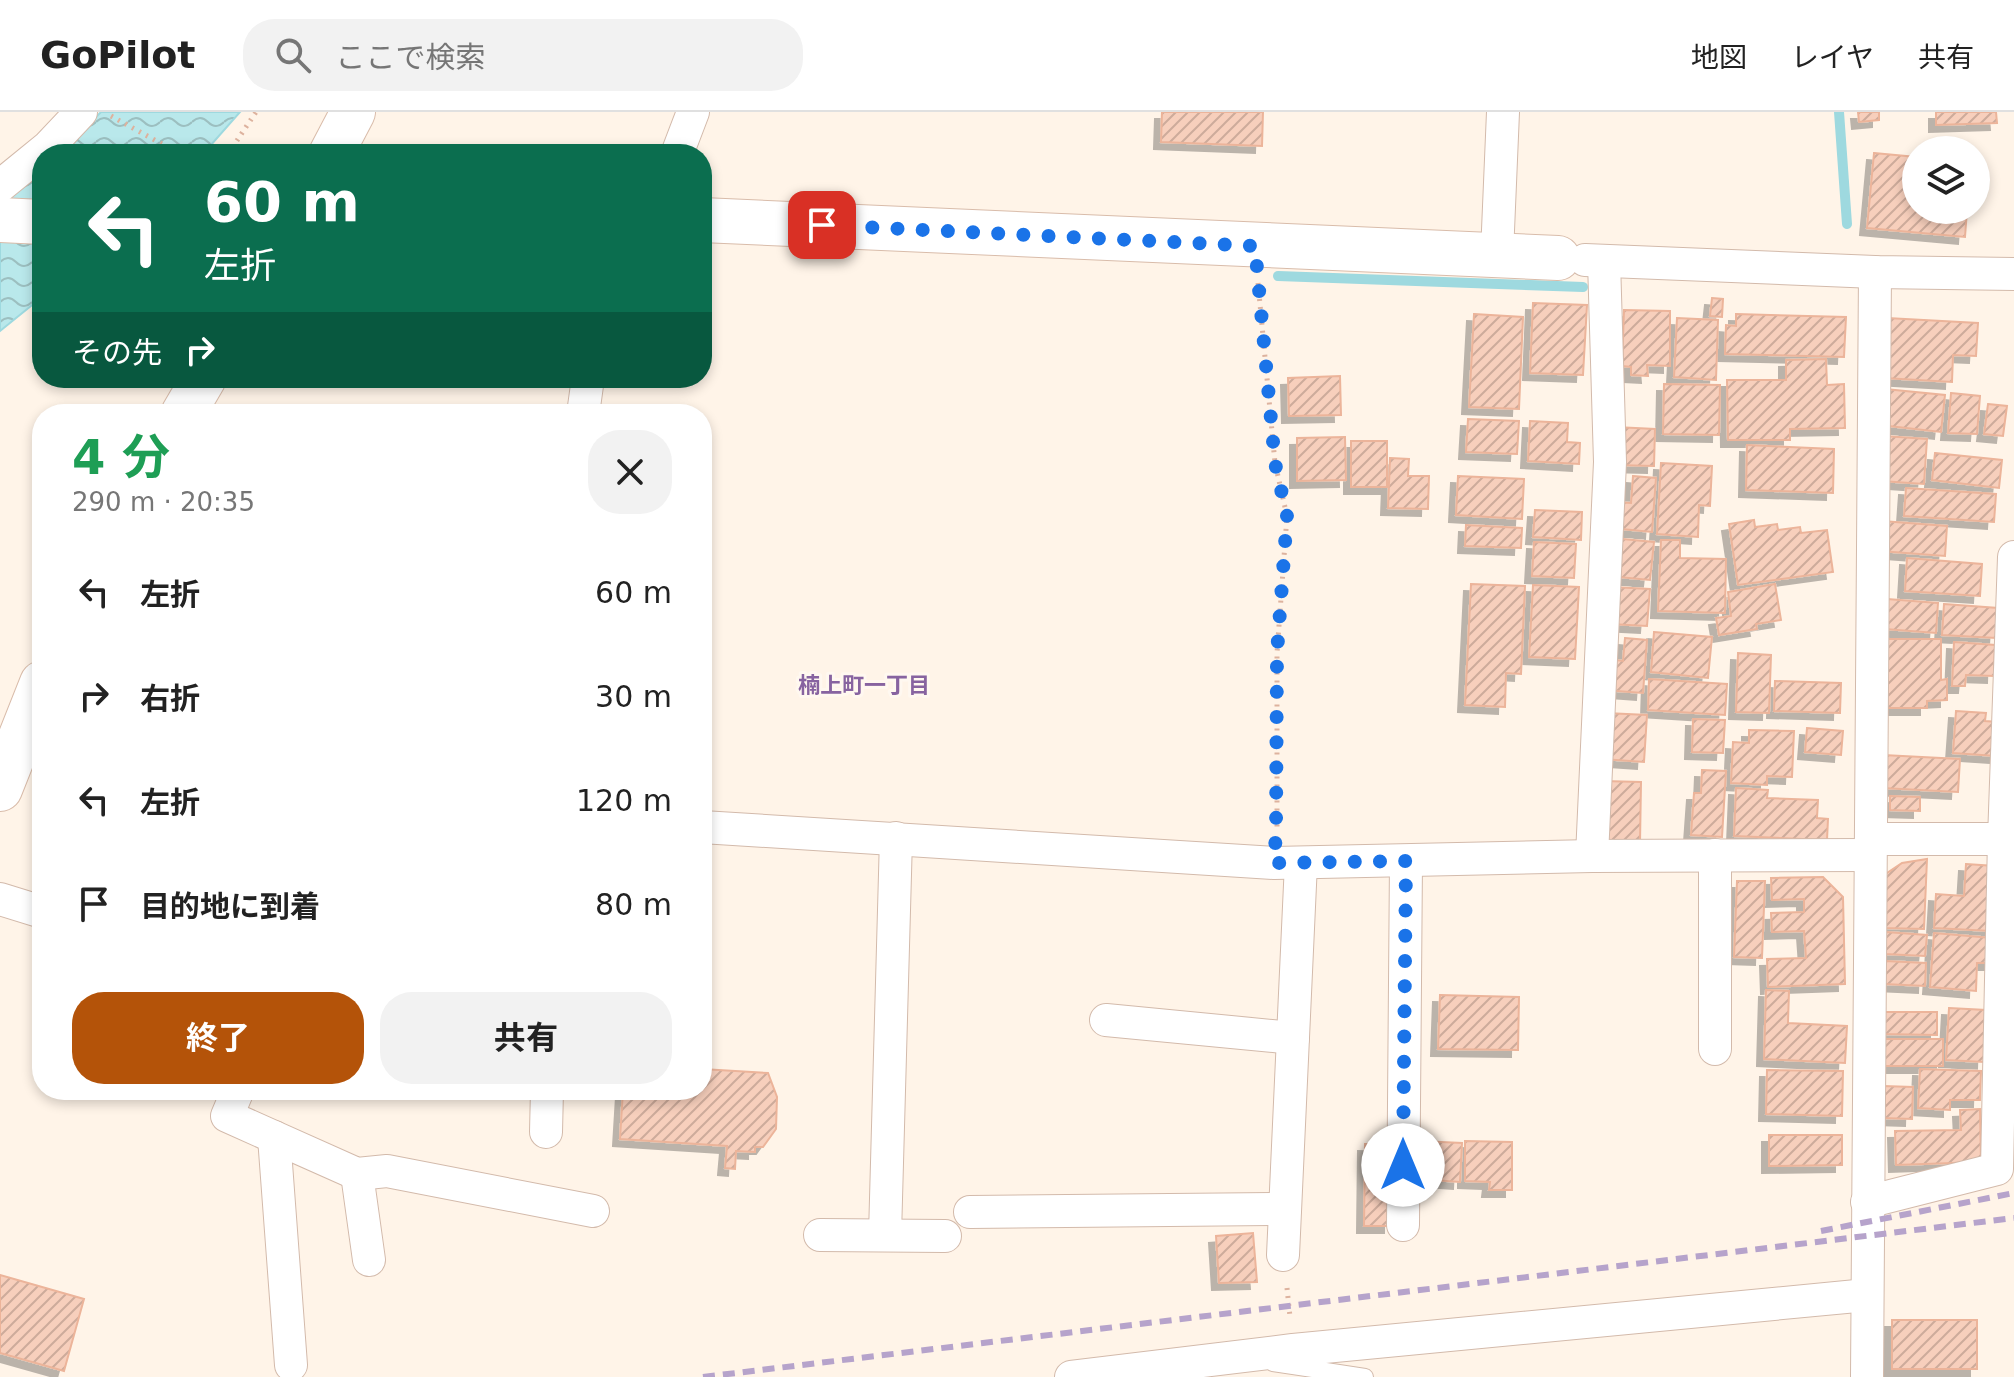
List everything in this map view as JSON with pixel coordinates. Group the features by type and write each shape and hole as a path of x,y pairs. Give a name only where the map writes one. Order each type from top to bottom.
{"street":[{"path":"51,144 81,112"},
{"path":"336,144 353,112"},
{"path":"681,144 693,112"},
{"path":"1497,254 1503,112"},
{"path":"0,186 32,160"},
{"path":"0,220 32,222"},
{"path":"712,220 1604,261 1875,272 2014,274"},
{"path":"1592,856 1610,462 1604,261"},
{"path":"1867,1377 1875,272"},
{"path":"1867,1202 1997,1169 2009,839 2014,557"},
{"path":"0,789 32,708"},
{"path":"712,828 1287,863 1715,855 2009,839"},
{"path":"885,1235 896,838"},
{"path":"1715,855 1715,1049"},
{"path":"1403,1225 1406,861"},
{"path":"1283,1255 1293,1038 1287,863"},
{"path":"0,899 32,909"},
{"path":"1106,1020 1293,1038"},
{"path":"234,1100 227,1116 357,1174 387,1171 593,1211"},
{"path":"546,1132 547,1100"},
{"path":"274,1137 291,1365"},
{"path":"357,1174 369,1260"},
{"path":"970,1212 1285,1209"},
{"path":"820,1235 945,1236"},
{"path":"1071,1377 1293,1350 1867,1295"}],"lane":[{"path":"1236,1357 1365,1377"}],"path":[{"path":"104,112 162,144"},
{"path":"235,144 256,112"},
{"path":"1255,246 1275,463 1287,516 1277,653 1276,833 1287,863"},
{"path":"1283,1255 1293,1350"}],"water":[{"path":"101,112 240,112 212,144 69,144"},
{"path":"32,178 32,305 0,331 0,207"}],"building":[{"path":"1162,112 1263,112 1262,146 1161,142"},
{"path":"1858,112 1879,112 1879,120 1859,122"},
{"path":"1936,112 1996,112 1997,123 1936,125"},
{"path":"1874,153 1902,156 1902,224 1966,224 1965,237 1867,228"},
{"path":"1712,298 1723,299 1722,317 1710,316"},
{"path":"1533,303 1587,305 1583,375 1530,373"},
{"path":"1624,310 1670,311 1670,366 1647,365 1648,376 1631,375 1631,367 1622,366"},
{"path":"1474,314 1523,317 1519,409 1469,407"},
{"path":"1736,314 1846,317 1844,357 1725,354 1726,325 1736,326"},
{"path":"1677,318 1718,320 1716,380 1674,377"},
{"path":"1887,318 1978,323 1976,356 1953,355 1952,382 1884,378"},
{"path":"1826,359 1827,385 1844,384 1845,428 1790,429 1790,440 1728,440 1727,380 1786,380 1786,360"},
{"path":"1340,376 1341,415 1289,416 1288,378"},
{"path":"1664,384 1720,385 1719,435 1663,434"},
{"path":"1885,389 1945,395 1941,432 1880,425"},
{"path":"1951,393 1980,396 1977,434 1948,433"},
{"path":"1988,404 2007,406 2003,436 1984,434"},
{"path":"1468,419 1519,421 1517,454 1466,452"},
{"path":"1530,421 1568,423 1567,442 1580,443 1579,464 1528,461"},
{"path":"1615,427 1655,429 1654,466 1614,465"},
{"path":"1884,436 1927,439 1924,484 1881,481"},
{"path":"1345,437 1346,480 1297,481 1297,438"},
{"path":"1351,441 1387,441 1387,487 1351,487"},
{"path":"1747,445 1834,449 1833,493 1746,490"},
{"path":"1935,453 2002,460 1999,488 1932,480"},
{"path":"1390,458 1409,459 1408,476 1429,476 1428,509 1388,508"},
{"path":"1661,463 1712,466 1710,506 1699,505 1698,537 1657,534"},
{"path":"1458,476 1524,479 1522,519 1456,515"},
{"path":"1633,476 1656,478 1652,532 1611,528 1613,502 1631,503"},
{"path":"1906,488 1996,494 1994,522 1904,516"},
{"path":"1535,510 1582,512 1581,540 1533,537"},
{"path":"1754,520 1755,527 1777,524 1778,530 1800,527 1801,533 1827,530 1833,572 1738,585 1729,524"},
{"path":"1882,521 1947,526 1945,556 1880,551"},
{"path":"1466,525 1522,528 1521,548 1465,546"},
{"path":"1612,538 1654,542 1650,580 1608,576"},
{"path":"1661,540 1680,540 1680,558 1726,559 1725,613 1658,611"},
{"path":"1534,542 1576,544 1574,578 1532,576"},
{"path":"1907,558 1982,564 1980,596 1905,591"},
{"path":"1471,584 1525,586 1521,674 1506,673 1505,707 1465,705"},
{"path":"1775,584 1781,620 1756,624 1757,629 1719,635 1716,618 1731,616 1728,592"},
{"path":"1533,585 1579,587 1575,659 1529,657"},
{"path":"1612,587 1650,589 1647,626 1610,624"},
{"path":"1887,599 1938,603 1936,633 1885,629"},
{"path":"1944,604 1998,608 1996,638 1942,635"},
{"path":"1654,632 1712,637 1708,678 1651,672"},
{"path":"1625,638 1647,640 1643,693 1604,690 1607,659 1623,661"},
{"path":"1885,639 1941,639 1941,680 1947,679 1947,700 1927,701 1927,708 1885,708"},
{"path":"1954,642 1995,645 1994,676 1966,675 1965,686 1952,686"},
{"path":"1738,653 1771,655 1769,713 1736,712"},
{"path":"1649,679 1727,684 1725,715 1648,710"},
{"path":"1775,681 1841,683 1840,713 1774,711"},
{"path":"1956,711 1986,713 1985,721 1998,722 1996,756 1953,753"},
{"path":"1606,713 1647,715 1644,762 1602,759"},
{"path":"1693,719 1725,720 1723,753 1692,752"},
{"path":"1807,728 1843,731 1841,755 1805,752"},
{"path":"1749,730 1794,731 1792,777 1767,776 1767,785 1731,783 1733,742 1749,743"},
{"path":"1883,755 1960,759 1958,792 1882,788"},
{"path":"1702,770 1726,771 1722,837 1691,835 1694,793 1701,793"},
{"path":"1603,781 1641,782 1640,844 1602,843"},
{"path":"1736,788 1768,790 1767,798 1818,800 1817,818 1828,819 1827,840 1734,836"},
{"path":"1890,796 1920,797 1920,811 1890,810"},
{"path":"1927,859 1924,929 1883,928 1884,875 1902,863"},
{"path":"1966,864 1995,866 1991,931 1934,928 1936,894 1964,896"},
{"path":"1823,877 1843,897 1845,984 1768,987 1767,959 1806,958 1804,931 1772,932 1771,913 1804,912 1804,899 1772,900 1771,878"},
{"path":"1737,881 1765,881 1762,958 1734,957"},
{"path":"1886,932 1927,935 1925,956 1885,954"},
{"path":"1934,933 1992,938 1991,963 1977,963 1976,991 1930,987"},
{"path":"1885,961 1926,963 1925,986 1884,984"},
{"path":"1766,990 1789,991 1788,1023 1847,1026 1845,1063 1764,1059"},
{"path":"1440,995 1519,997 1518,1050 1438,1049"},
{"path":"1949,1008 1986,1010 1984,1062 1946,1060"},
{"path":"1881,1012 1937,1012 1937,1035 1881,1034"},
{"path":"1882,1039 1943,1039 1943,1066 1882,1066"},
{"path":"1920,1069 1981,1071 1980,1100 1950,1100 1950,1110 1918,1108"},
{"path":"712,1070 768,1073 777,1097 776,1129 763,1147 755,1147 755,1152 736,1151 735,1169 725,1168 727,1146 620,1139 622,1100 712,1100"},
{"path":"1767,1070 1843,1071 1842,1116 1766,1114"},
{"path":"1883,1086 1913,1087 1912,1119 1883,1118"},
{"path":"1980,1109 1981,1162 1896,1165 1895,1131 1961,1130 1960,1110"},
{"path":"1769,1135 1842,1135 1842,1165 1769,1166"},
{"path":"1420,1141 1462,1143 1460,1182 1418,1179"},
{"path":"1465,1141 1512,1142 1512,1190 1489,1190 1490,1182 1465,1181"},
{"path":"1365,1144 1392,1145 1391,1226 1364,1226"},
{"path":"1253,1233 1257,1282 1219,1283 1216,1236"},
{"path":"0,1275 84,1299 64,1371 0,1353"},
{"path":"1892,1320 1977,1320 1977,1369 1892,1369"}],"waterway":[{"path":"1839,112 1847,224"},
{"path":"1278,276 1583,287"}],"railway":[{"path":"1821,1231 2014,1193"},
{"path":"703,1377 2014,1218"}],"district":[{"name":"楠上町一丁目","path":"864,685"}],"route":[{"path":"822,225 1255,246 1275,463 1287,516 1277,653 1274,863 1406,861 1403,1165"}]}
